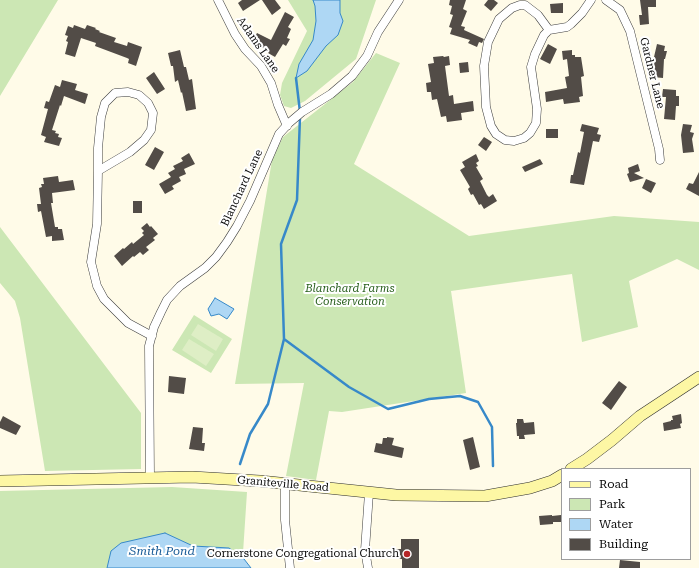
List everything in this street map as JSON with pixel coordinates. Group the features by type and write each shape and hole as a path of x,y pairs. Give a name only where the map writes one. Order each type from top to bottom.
{"main road":[{"path":"573,468 612,440 640,416 699,377"},
{"name":"Graniteville Road","path":"0,481 192,477 260,480 285,484 396,495 486,496 530,488 552,481 561,475"}],"street":[{"name":"Adams Lane","path":"218,0 235,34 245,49 261,66 271,83 287,126"},
{"name":"Blanchard Lane","path":"150,477 149,346 161,312 168,300 180,286 205,268 216,257 227,242 250,201 279,134 302,112 331,94 352,76 367,56 378,32 399,0"},
{"path":"549,30 538,15 520,5 512,8 499,19 488,42 484,66 486,107 491,126 496,134 504,140 521,140 533,129 537,116 531,67 534,54 544,35 549,30 567,27 572,24 591,0"},
{"name":"Gardner Lane","path":"606,0 620,10 630,31 659,149 660,160"},
{"path":"98,171 130,152 144,140 151,130 153,113 148,103 139,95 128,92 115,93 105,103 101,117 98,148 97,224 90,262 97,286 104,299 122,319 152,336"},
{"path":"285,484 285,520 290,568"},
{"path":"368,568 365,550 369,493"}],"green space":[{"path":"0,0 58,0 0,96"},
{"path":"288,0 376,0 356,59 305,101 291,108 284,106 280,95 282,83 307,31"},
{"name":"Blanchard Farms Conservation","path":"376,53 400,63 354,164 469,236 614,216 699,222 699,270 677,259 629,281 638,327 582,342 572,274 451,291 466,393 342,412 329,411 316,480 286,476 304,383 235,384 272,160 283,137 353,82"},
{"path":"0,227 141,413 141,469 45,471 20,318 15,301 0,283"},
{"path":"194,315 232,339 211,373 172,350"},
{"path":"198,324 223,339 216,351 191,335"},
{"path":"189,339 214,354 206,366 182,350"},
{"path":"172,487 247,492 242,568 0,568 0,491"}],"water":[{"path":"313,0 340,0 340,13 343,21 338,35 326,46 307,71 296,78 299,64 313,40 316,21"},
{"path":"215,298 234,309 227,319 219,314 211,316 208,309"},
{"name":"Smith Pond","path":"165,533 193,546 229,548 244,559 251,568 107,568 111,551 121,543"}],"building":[{"path":"242,0 260,0 243,11 238,3"},
{"path":"262,0 275,0 281,8 272,15"},
{"path":"450,0 466,0 463,9 467,11 461,26 465,27 464,30 484,39 482,43 479,42 477,47 468,43 470,40 450,34 452,28 449,27 453,15 450,14 452,6 449,5"},
{"path":"488,0 494,0 498,3 491,11 484,5"},
{"path":"640,0 656,0 656,7 648,7 649,24 640,25 639,15 642,15"},
{"path":"563,3 563,13 551,13 550,4"},
{"path":"285,12 294,17 288,27 291,29 287,38 290,39 286,46 283,44 275,57 268,53 269,51 252,42 257,33 271,40"},
{"path":"74,25 85,29 87,25 96,28 95,29 100,31 99,32 116,38 114,42 127,46 128,42 142,47 136,66 128,63 129,59 95,46 96,43 81,38 75,57 65,54 68,36 65,35 68,26 73,28"},
{"path":"548,44 557,49 550,64 540,59"},
{"path":"657,44 665,46 664,51 667,51 664,59 663,78 653,77 654,57"},
{"path":"180,50 189,80 192,79 196,109 186,111 178,80 175,82 173,66 171,66 168,53"},
{"path":"572,50 572,55 575,55 575,57 581,57 584,76 581,77 583,96 579,97 580,102 564,104 563,99 546,102 545,92 567,88 565,77 569,76 567,59 563,60 562,51"},
{"path":"449,56 450,65 445,66 449,96 453,95 454,104 473,101 474,111 461,113 462,120 447,122 446,116 441,117 437,99 432,100 431,92 427,92 426,83 431,82 428,64 434,63 433,57"},
{"path":"468,62 469,72 460,73 459,63"},
{"path":"154,72 165,89 157,94 146,78"},
{"path":"62,80 77,84 75,90 88,94 85,104 64,96 52,130 59,134 58,137 62,138 59,146 44,142 46,137 41,135 48,109 44,108 46,101 49,102 55,85 60,87"},
{"path":"663,89 676,90 676,96 679,96 679,106 676,106 675,120 664,119 666,97 662,97"},
{"path":"582,124 599,128 597,134 601,135 599,142 593,141 584,185 570,183 578,152 580,153 584,132 580,131"},
{"path":"683,124 692,125 690,132 694,133 692,139 694,152 683,153 681,135"},
{"path":"546,129 558,129 558,138 546,138"},
{"path":"484,137 492,142 486,151 478,145"},
{"path":"155,147 164,152 154,170 145,165"},
{"path":"189,153 195,164 184,169 186,174 179,177 181,181 172,186 174,189 165,194 159,184 171,177 168,173 175,169 173,166 183,161 181,158"},
{"path":"476,154 479,161 476,163 478,166 476,167 483,179 480,181 487,195 489,197 493,194 497,201 484,209 481,204 479,205 473,194 471,195 468,189 470,187 460,170 465,167 462,162"},
{"path":"540,159 543,164 525,172 522,167"},
{"path":"638,164 640,171 634,173 644,178 630,182 627,174 629,173 628,168"},
{"path":"699,172 699,196 686,189 689,183 693,184"},
{"path":"58,176 59,182 73,180 75,190 52,193 53,203 51,203 55,227 62,229 64,240 52,241 52,236 46,237 41,211 38,212 37,204 41,204 39,188 42,187 41,184 44,184 43,178"},
{"path":"646,179 656,183 651,193 642,188"},
{"path":"133,201 142,201 142,213 133,213"},
{"path":"147,223 158,234 153,238 155,240 146,247 149,250 143,255 140,252 122,266 114,256 123,248 124,249 132,242 133,244 144,235 142,233 144,231 141,228"},
{"path":"169,376 186,378 184,394 168,392"},
{"path":"619,381 627,387 611,410 602,403"},
{"path":"681,414 681,428 664,431 663,423 673,420 672,416"},
{"path":"3,416 21,426 16,435 0,428 0,422"},
{"path":"517,419 523,419 524,423 534,422 535,434 524,435 525,439 519,439 519,436 517,436"},
{"path":"193,427 203,428 202,443 205,443 204,451 189,449"},
{"path":"473,437 480,467 470,470 463,440"},
{"path":"383,438 394,438 392,445 404,448 402,458 374,452 376,443 382,444"},
{"path":"561,515 561,522 540,525 539,516"},
{"name":"Cornerstone Congregational Church","path":"401,539 419,539 419,568 402,568 402,559 397,559 394,556 394,551 401,549"},
{"path":"620,560 640,562 640,568 619,568"}],"waterway":[{"path":"296,78 300,112"},
{"path":"240,464 250,434 268,404 284,339 281,244 297,200 300,117"},
{"path":"284,339 349,387 388,409 429,399 460,396 478,402 492,427 493,466"}],"place":[{"name":"Cornerstone Congregational Church","path":"407,554"}]}
